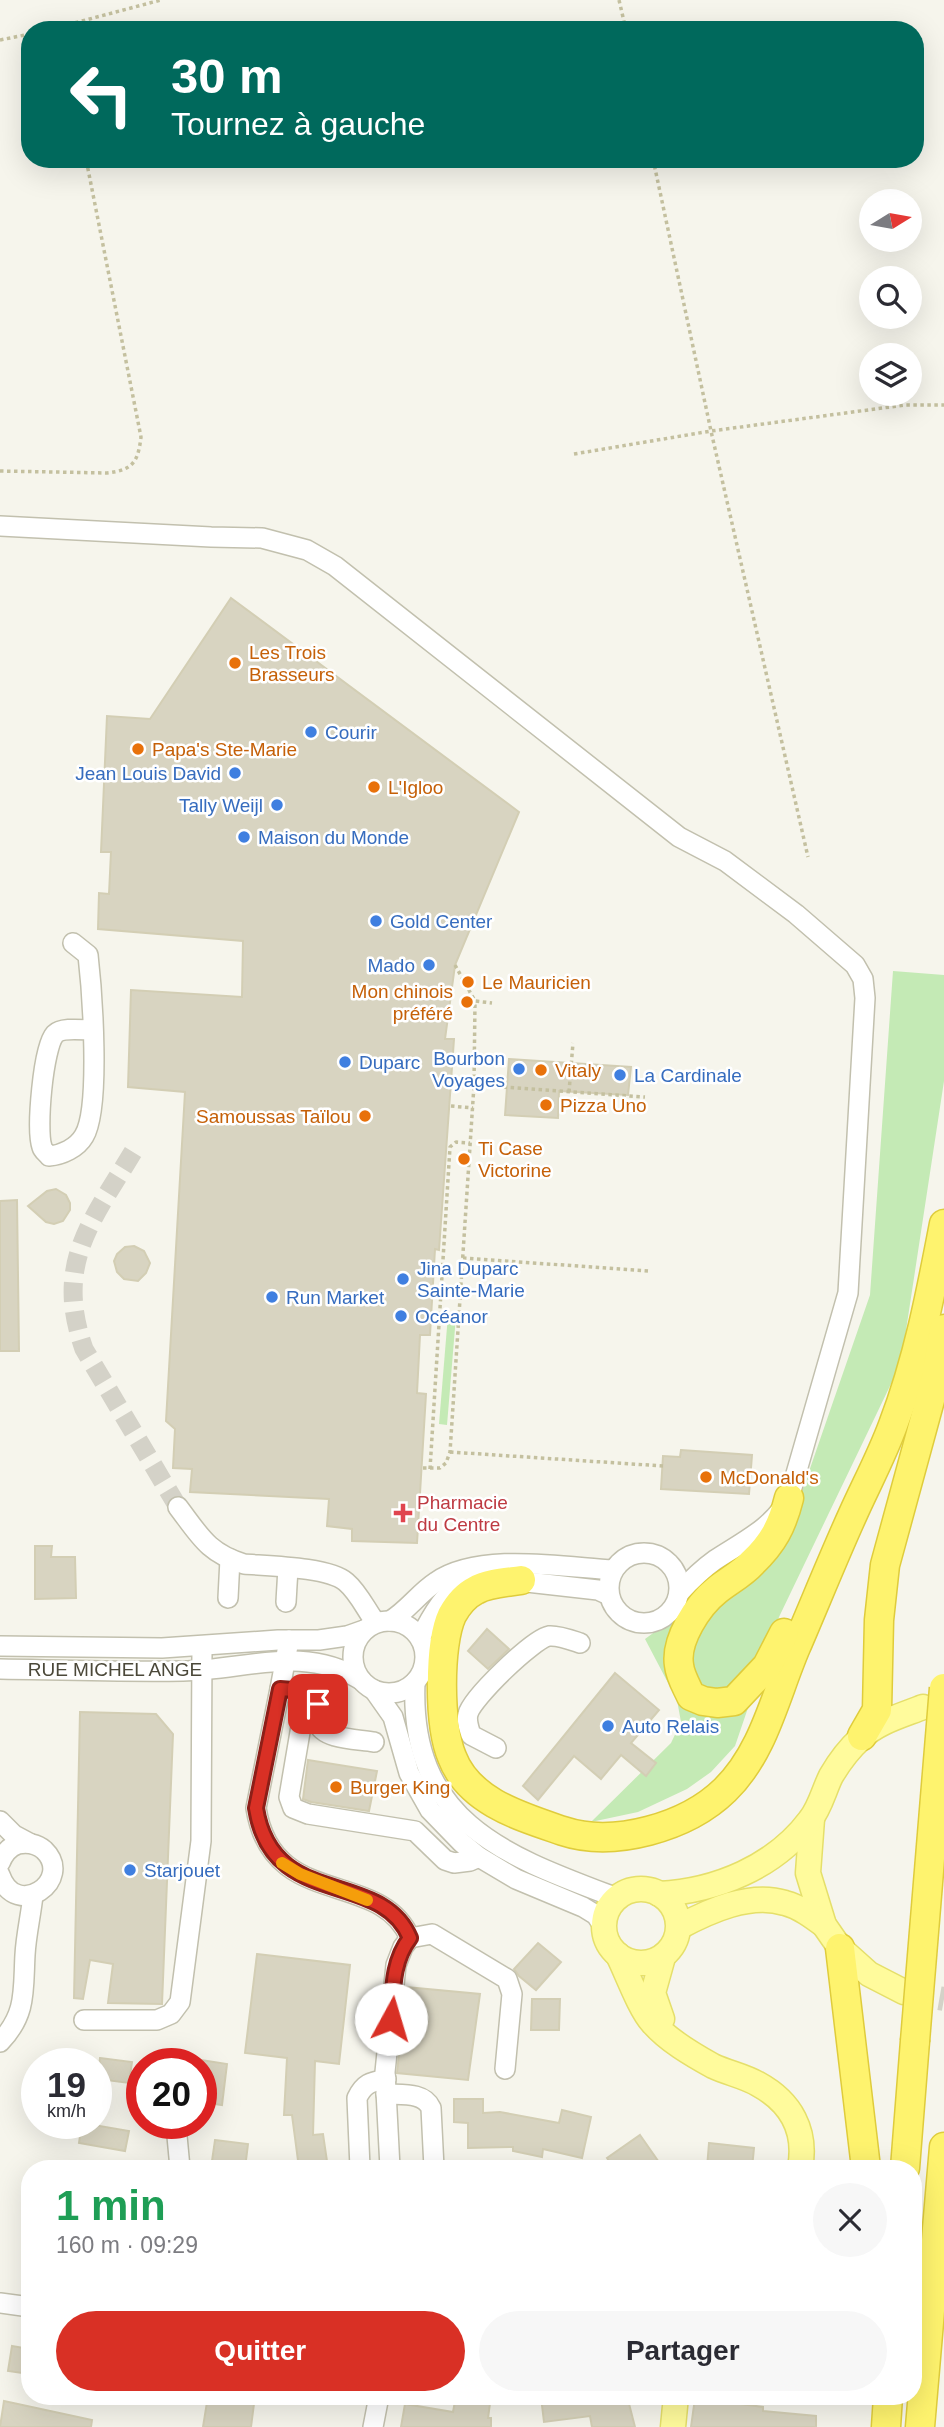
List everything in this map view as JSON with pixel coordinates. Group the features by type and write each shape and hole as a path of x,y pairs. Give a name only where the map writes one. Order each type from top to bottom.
{"highway":[{"path":"521,1580 476,1589 462,1601 452,1616 445,1648 442,1718 452,1758 474,1789 529,1819 569,1833 624,1836 650,1831 678,1821 707,1805 724,1791 753,1755 787,1667 892,1427 904,1395 928,1305 944,1224"},
{"path":"862,1736 877,1710 879,1620 885,1565 936,1378 944,1329"},
{"path":"789,1498 783,1523 776,1535 751,1565 714,1592 693,1618 681,1644 678,1665 691,1696 717,1703 734,1701 767,1666 797,1608 834,1558"},
{"path":"906,2160 934,1697"},
{"path":"832,1936 865,2160"},
{"path":"922,2404 944,2147"},
{"path":"873,2405 874,2427"},
{"path":"886,2427 887,2405"},
{"path":"920,2427 922,2405"}],"main road":[{"path":"659,1894 685,1892 740,1875 768,1859 793,1839 811,1819 832,1774 862,1736 934,1697"},
{"path":"811,1819 808,1873 832,1936"},
{"path":"618,1955 628,1961 652,1962 671,1949 678,1927 677,1914 670,1902 645,1889 630,1890 617,1898 607,1911 604,1927 608,1942 618,1955 650,2021 671,2039 713,2065 758,2084 783,2101 791,2110 800,2130 801,2160"},
{"path":"678,1927 699,1916 757,1899 784,1902 803,1910 869,1974 904,1992"},
{"path":"663,1957 653,1993 671,2039"},
{"path":"673,2427 675,2405"}],"street":[{"path":"0,526 262,538 307,550 335,566 679,837 725,860 752,880 855,965 863,979 865,998 848,1293 789,1498 781,1514 751,1538 698,1572 679,1593 673,1609 660,1620 643,1624 627,1620 614,1609 608,1583 620,1561 631,1555 648,1553 664,1559 673,1568 679,1593"},
{"path":"73,943 88,954 93,999 93,1030 92,1116 84,1138 61,1155 49,1156 42,1147 41,1094 54,1035 60,1031 93,1030"},
{"path":"178,1507 216,1553 244,1564 334,1574 348,1583 377,1624"},
{"path":"228,1598 230,1559"},
{"path":"604,1927 596,1915 583,1907 516,1879 479,1857 430,1810 409,1773 393,1717 356,1671 353,1649 377,1624 405,1612 436,1581 469,1568 505,1563 613,1570"},
{"path":"286,1602 288,1569"},
{"path":"419,1638 439,1603 451,1591 468,1583 521,1580 598,1590 609,1595"},
{"path":"368,1685 396,1693 415,1682 425,1661 424,1649 412,1629 401,1623 377,1624"},
{"name":"RUE MICHEL ANGE","path":"0,1646 162,1648 319,1640 347,1636 377,1624"},
{"path":"496,1748 471,1735 467,1725 473,1704 518,1656 537,1641 550,1636 580,1643"},
{"path":"289,1640 256,1808 259,1826 266,1843 280,1861 300,1874 381,1905 405,1926 410,1938"},
{"path":"84,2020 157,2020 172,2014 180,2002 201,1841 202,1646"},
{"name":"RUE MICHEL ANGE","path":"0,1669 201,1671 286,1660 314,1662 344,1670 368,1685"},
{"path":"415,1682 417,1723 425,1761 453,1811 486,1840 528,1864 617,1898"},
{"path":"280,1689 307,1691 316,1695 317,1719 325,1734 374,1742"},
{"path":"307,1691 289,1797 293,1808 308,1814 415,1831 445,1860 454,1863 479,1857"},
{"path":"0,1821 14,1835 45,1851 52,1867 48,1884 33,1895 13,1892 4,1884 0,1875"},
{"path":"2,1852 20,1843 29,1843"},
{"path":"13,1892 25,1953"},
{"path":"0,2042 18,2018 25,1992 25,1953 33,1895"},
{"path":"390,2160 386,2086 396,1965 410,1938 432,1934 507,1979 512,1994 505,2069"},
{"path":"360,2160 357,2098 361,2089 369,2082 420,2097 428,2102 431,2108 434,2160"},
{"path":"177,2139 179,2160"},
{"path":"0,2302 21,2306"},
{"path":"373,2427 377,2405"}],"path":[{"path":"86,21 162,0"},
{"path":"620,0 624,21"},
{"path":"0,40 21,36"},
{"path":"0,471 107,473 124,471 138,457 141,437 88,168"},
{"path":"655,168 711,431 808,856"},
{"path":"574,454 711,431 905,405 944,405"},
{"path":"423,1468 439,1468 446,1463 450,1452 473,1108 475,1001 455,965"},
{"path":"475,1001 492,1003"},
{"path":"569,1092 573,1043"},
{"path":"474,1085 645,1097"},
{"path":"451,1106 473,1108"},
{"path":"430,1469 450,1147 456,1142 470,1143"},
{"path":"463,1258 649,1271"},
{"path":"450,1452 663,1466"}],"green space":[{"path":"893,971 944,975 944,1081 901,1363 779,1617 735,1746 711,1772 687,1789 638,1812 591,1822 671,1743 681,1722 677,1700 645,1639 675,1617 689,1593 787,1535 870,1295"},
{"path":"448,1315 456,1316 447,1425 439,1424"}],"building":[{"name":"Duparc","path":"231,598 519,812 455,965 445,1039 454,1039 439,1250 435,1249 430,1335 420,1335 417,1393 426,1394 417,1543 352,1541 352,1529 327,1526 329,1499 190,1492 192,1469 173,1468 175,1429 166,1421 185,1092 128,1087 131,990 242,997 243,941 98,929 99,893 109,894 111,852 101,852 107,716 150,719"},
{"path":"509,1059 631,1067 628,1095 559,1091 558,1118 505,1115"},
{"path":"56,1189 66,1195 70,1210 63,1221 54,1224 46,1222 28,1206 47,1191"},
{"path":"17,1200 19,1351 0,1351 0,1201"},
{"path":"134,1246 144,1251 150,1263 146,1273 138,1281 124,1279 117,1272 114,1261 125,1247"},
{"name":"McDonald's","path":"681,1450 752,1455 749,1494 661,1489 663,1456 680,1457"},
{"path":"35,1546 52,1546 51,1557 75,1557 76,1598 35,1599"},
{"path":"487,1629 509,1649 488,1669 468,1651"},
{"name":"Auto Relais","path":"615,1673 659,1710 631,1743 656,1763 646,1776 621,1755 601,1779 574,1756 538,1800 523,1786"},
{"path":"80,1712 156,1714 173,1734 162,2004 108,2003 113,1964 90,1960 83,1999 74,1998"},
{"name":"Burger King","path":"308,1760 377,1771 369,1811 303,1799"},
{"path":"538,1943 561,1962 536,1990 514,1969"},
{"path":"257,1954 350,1965 339,2064 315,2061 313,2135 323,2134 327,2160 298,2160 292,2115 284,2115 287,2058 245,2053"},
{"path":"406,1987 480,1994 468,2080 397,2073"},
{"path":"532,1999 560,1999 559,2030 531,2030"},
{"path":"112,2060 126,2061 126,2083 112,2081"},
{"path":"217,2062 227,2064 222,2105 217,2104"},
{"path":"454,2099 483,2099 483,2113 500,2112 559,2123 562,2110 591,2117 582,2158 543,2149 542,2157 513,2151 513,2147 468,2148 468,2123 454,2122"},
{"path":"112,2128 126,2130 125,2151 79,2143 80,2139 112,2139"},
{"path":"640,2135 657,2160 608,2160 607,2158"},
{"path":"215,2140 248,2144 246,2160 212,2160"},
{"path":"709,2143 754,2148 753,2160 708,2160"},
{"path":"12,2346 21,2348 21,2373 8,2371"},
{"path":"4,2401 92,2420 91,2427 0,2427"},
{"path":"207,2405 254,2405 251,2427 203,2427"},
{"path":"405,2405 453,2412 454,2405 490,2405 488,2418 491,2418 491,2427 401,2427"},
{"path":"542,2405 629,2405 635,2427 592,2427 590,2416 544,2422"},
{"path":"694,2405 748,2405 763,2407 763,2411 816,2416 816,2427 691,2427"}],"tunnel":[{"path":"133,1152 103,1200 82,1245 75,1268 73,1292 76,1319 84,1349 178,1507"},
{"path":"904,1992 944,1999"}],"slow traffic":[{"path":"282,1863 300,1874 367,1900"}],"place":[{"name":"Les Trois Brasseurs","path":"235,663"},
{"name":"Courir","path":"311,732"},
{"name":"Papa's Ste-Marie","path":"138,749"},
{"name":"Jean Louis David","path":"235,773"},
{"name":"L'Igloo","path":"374,787"},
{"name":"Tally Weijl","path":"277,805"},
{"name":"Maison du Monde","path":"244,837"},
{"name":"Gold Center","path":"376,921"},
{"name":"Mado","path":"429,965"},
{"name":"Le Mauricien","path":"468,982"},
{"name":"Mon chinois préféré","path":"467,1002"},
{"name":"Duparc","path":"345,1062"},
{"name":"Bourbon Voyages","path":"519,1069"},
{"name":"Vitaly","path":"541,1070"},
{"name":"La Cardinale","path":"620,1075"},
{"name":"Pizza Uno","path":"546,1105"},
{"name":"Samoussas Taïlou","path":"365,1116"},
{"name":"Ti Case Victorine","path":"464,1159"},
{"name":"Jina Duparc Sainte-Marie","path":"403,1279"},
{"name":"Run Market","path":"272,1297"},
{"name":"Océanor","path":"401,1316"},
{"name":"McDonald's","path":"706,1477"},
{"name":"Pharmacie du Centre","path":"403,1513"},
{"name":"Auto Relais","path":"608,1726"},
{"name":"Burger King","path":"336,1787"},
{"name":"Starjouet","path":"130,1870"}],"route":[{"path":"318,1704 316,1695 307,1691 280,1689 256,1808 259,1826 266,1843 280,1861 300,1874 381,1905 405,1926 410,1938 396,1965 391,2019"}]}
